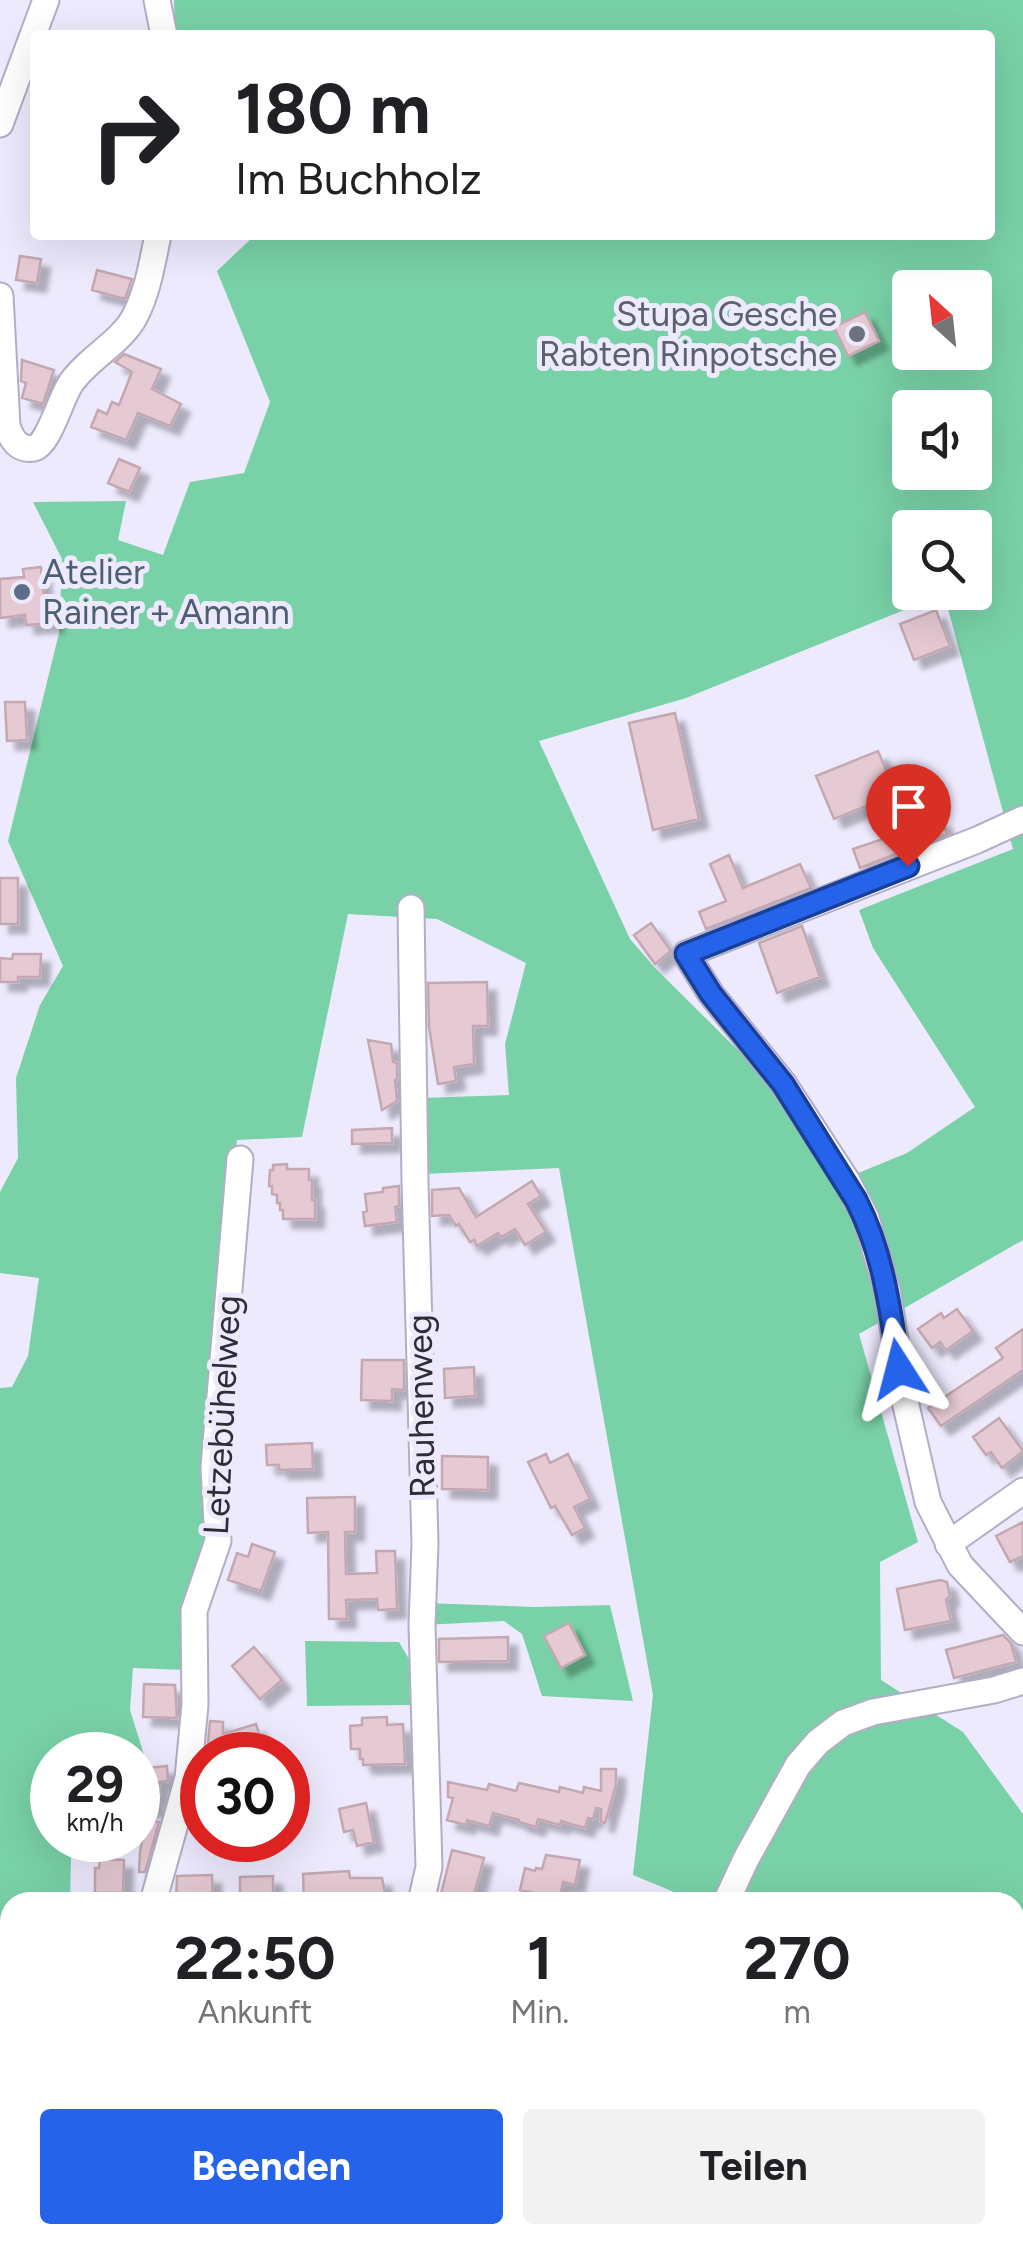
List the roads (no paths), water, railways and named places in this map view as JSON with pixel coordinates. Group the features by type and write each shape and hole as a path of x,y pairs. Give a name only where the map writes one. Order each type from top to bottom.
{"street":[{"path":"35,30 46,0"},
{"path":"158,0 163,30"},
{"path":"0,124 30,43"},
{"path":"0,296 7,426 15,443 34,448 42,443 74,379 132,322 144,297 157,240"},
{"path":"1023,819 686,954 711,994 783,1084 866,1218 887,1290 899,1369 928,1502 960,1566 1023,1632"},
{"name":"Rauhenweg","path":"411,908 429,1867 424,1892"},
{"name":"Letzebühelweg","path":"156,1892 188,1778 195,1705 194,1611 218,1541 214,1468 240,1159"},
{"path":"948,1544 1023,1491"},
{"path":"731,1892 798,1764 830,1732 873,1712 1023,1681"}],"place":[{"name":"Stupa Gesche Rabten Rinpotsche","path":"857,334"},
{"name":"Atelier Rainer + Amann","path":"22,592"}]}
